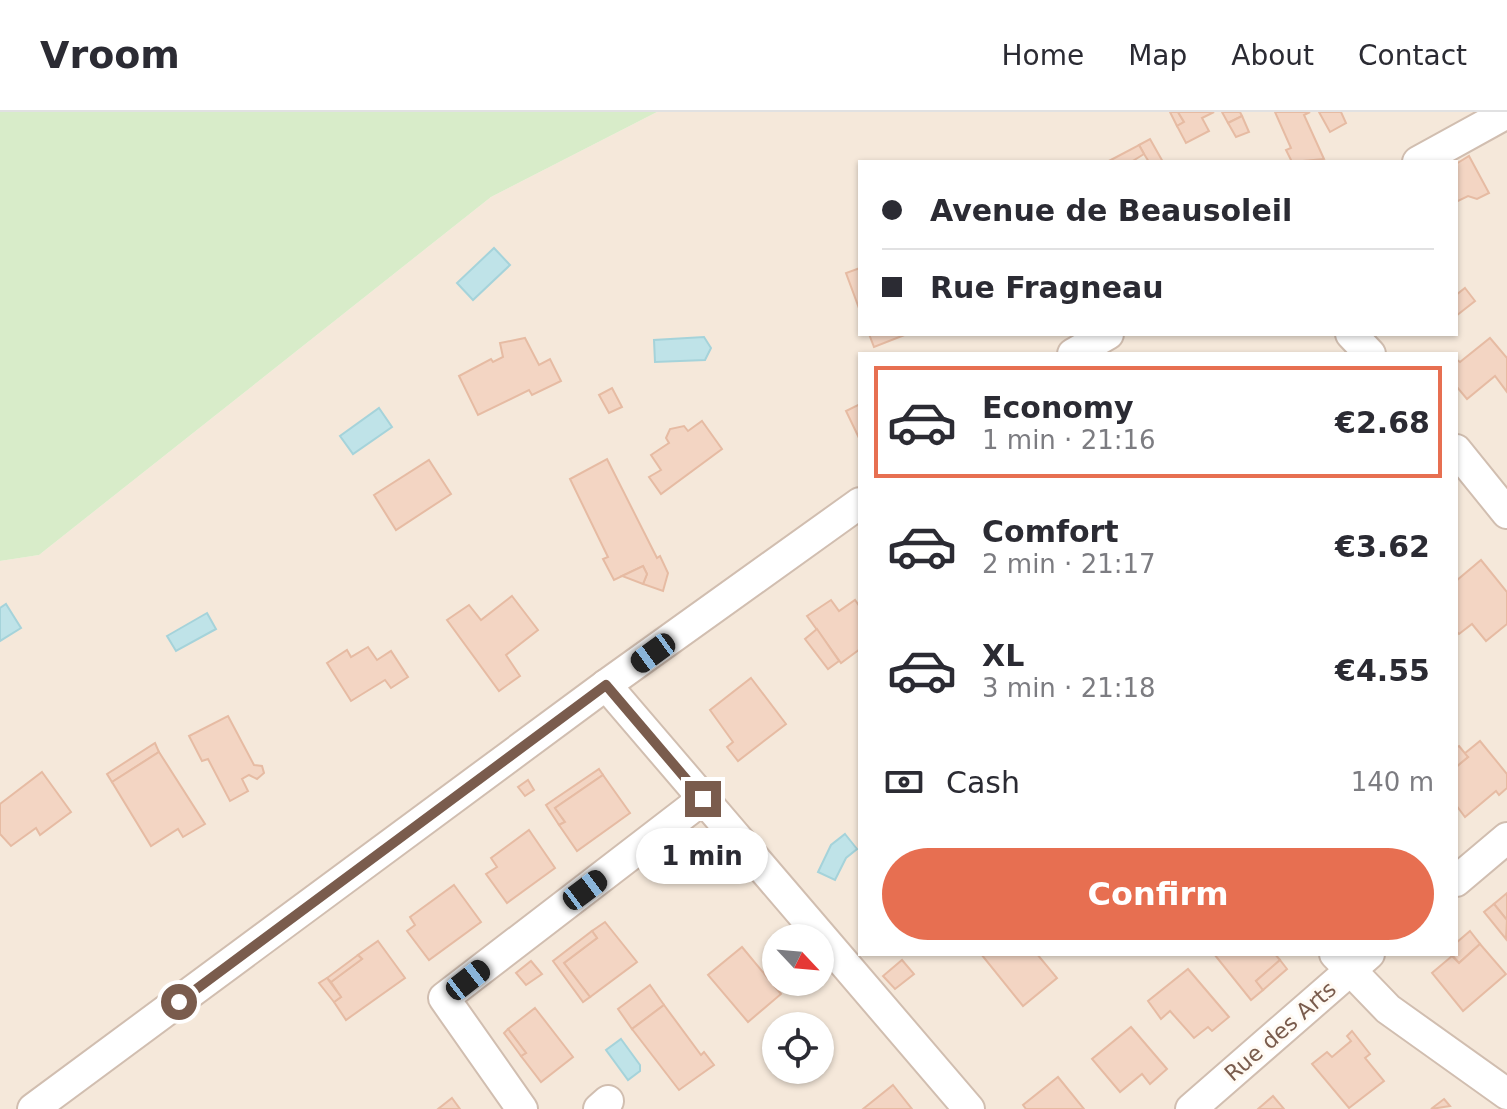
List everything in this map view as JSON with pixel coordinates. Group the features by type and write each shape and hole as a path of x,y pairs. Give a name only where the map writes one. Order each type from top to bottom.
{"street":[{"path":"1422,160 1507,113"},
{"path":"1076,352 1104,336"},
{"path":"1353,336 1368,352"},
{"path":"1458,452 1507,513"},
{"path":"33,1109 606,685 858,504"},
{"path":"606,685 969,1109"},
{"path":"522,1109 444,998 703,799"},
{"path":"1458,879 1507,838"},
{"path":"1351,960 1388,1009 1507,1094"},
{"name":"Rue des Arts","path":"1191,1109 1351,960"}],"shaded area":[{"path":"657,112 1507,112 1507,1109 0,1109 0,561 39,555 491,197"}],"green space":[{"path":"0,112 657,112 491,197 39,555 0,561"}],"water":[{"path":"494,248 510,265 473,300 457,283"},
{"path":"704,337 711,348 705,360 655,362 654,340"},
{"path":"379,408 392,427 353,454 340,436"},
{"path":"6,604 21,628 0,641 0,608"},
{"path":"207,613 216,629 176,651 167,636"},
{"path":"845,834 857,849 846,858 835,880 818,872 831,845"},
{"path":"621,1039 640,1065 640,1071 628,1080 606,1050"}],"building":[{"path":"1170,112 1178,112 1184,122 1177,126"},
{"path":"1178,112 1214,112 1202,118 1209,131 1186,143 1177,126 1184,122"},
{"path":"1222,112 1240,112 1242,116 1228,123"},
{"path":"1275,112 1310,112 1304,115 1324,159 1291,160 1286,150 1291,148"},
{"path":"1319,112 1341,112 1346,123 1330,132"},
{"path":"1242,116 1249,132 1236,137 1228,123"},
{"path":"1150,139 1162,160 1148,160 1139,145"},
{"path":"1139,145 1144,154 1134,160 1111,160"},
{"path":"1469,156 1489,193 1477,199 1468,196 1458,201 1458,163"},
{"path":"858,269 858,306 846,273"},
{"path":"1465,288 1475,301 1458,314 1458,293"},
{"path":"870,336 902,336 874,347"},
{"path":"525,338 539,365 550,359 561,381 532,395 529,390 478,415 459,376 491,359 493,362 503,357 500,343"},
{"path":"1490,338 1507,358 1507,392 1495,376 1467,399 1458,388 1458,360"},
{"path":"612,388 622,407 609,413 599,395"},
{"path":"858,405 858,436 846,411"},
{"path":"702,421 722,449 661,494 649,477 661,470 651,455 669,443 666,438 670,429 684,426 688,431"},
{"path":"607,459 657,558 660,556 668,573 663,591 643,584 647,574 643,566 614,580 603,559 608,557 570,479"},
{"path":"429,460 451,494 396,530 374,495"},
{"path":"1481,560 1507,592 1507,624 1486,641 1472,624 1458,633 1458,579"},
{"path":"643,566 647,574 643,584 622,576"},
{"path":"512,596 538,630 506,655 520,676 499,691 447,620 469,605 481,620"},
{"path":"831,600 839,611 855,600 858,604 858,650 841,663 807,616"},
{"path":"817,629 839,661 828,669 805,639"},
{"path":"368,647 377,660 391,651 408,677 391,688 385,680 351,701 327,663 347,650 351,657"},
{"path":"751,678 786,724 738,761 727,747 733,742 710,710"},
{"path":"228,716 254,765 262,766 264,773 257,779 249,775 242,779 248,791 230,801 208,759 202,761 189,736"},
{"path":"1480,741 1507,774 1507,788 1499,795 1496,791 1465,817 1458,808 1458,765 1468,757 1464,754"},
{"path":"155,743 159,752 112,782 107,774"},
{"path":"1458,747 1468,757 1458,765"},
{"path":"159,752 205,824 183,837 178,829 151,846 112,782"},
{"path":"599,769 603,775 555,808 565,822 559,825 546,805"},
{"path":"42,772 71,812 40,835 36,828 11,846 0,834 0,804"},
{"path":"603,775 630,813 577,851 559,825 565,822 555,808"},
{"path":"528,780 534,790 525,796 518,787"},
{"path":"529,830 555,868 507,903 486,874 497,867 491,858"},
{"path":"454,885 481,922 429,960 407,931 415,925 410,917"},
{"path":"1507,893 1507,920 1494,904"},
{"path":"1494,904 1507,920 1506,939 1484,912"},
{"path":"605,922 637,962 590,997 564,963 597,938 592,931"},
{"path":"592,931 597,938 564,963 590,997 583,1002 553,961"},
{"path":"1470,931 1480,944 1459,963 1453,956 1458,956 1458,941"},
{"path":"378,941 405,978 346,1020 334,1002 341,997 331,982 362,959 358,955"},
{"path":"1480,944 1506,974 1463,1011 1432,973 1452,956 1459,963"},
{"path":"742,947 762,971 762,996 779,996 748,1022 708,975"},
{"path":"358,955 362,959 331,982 327,978"},
{"path":"983,956 1039,956 1057,978 1023,1006"},
{"path":"1216,956 1277,956 1280,960 1256,981 1263,990 1251,1000"},
{"path":"902,960 914,974 895,989 883,976"},
{"path":"1280,960 1287,969 1263,990 1256,981"},
{"path":"531,961 542,974 526,985 516,973"},
{"path":"1188,969 1229,1017 1212,1031 1208,1027 1194,1038 1170,1011 1161,1019 1148,1001"},
{"path":"327,978 341,997 334,1002 319,983"},
{"path":"650,985 664,1005 632,1029 618,1009"},
{"path":"664,1005 701,1055 704,1052 714,1065 679,1090 632,1029"},
{"path":"535,1008 573,1057 541,1082 521,1056 526,1053 508,1029"},
{"path":"1131,1027 1167,1069 1150,1084 1142,1074 1120,1092 1092,1059"},
{"path":"508,1029 526,1053 521,1056 504,1033"},
{"path":"1352,1031 1370,1054 1365,1058 1384,1081 1349,1108 1312,1064 1327,1052 1332,1057 1351,1041 1347,1036"},
{"path":"1058,1077 1084,1109 1026,1109 1023,1105"},
{"path":"893,1085 912,1109 863,1109"},
{"path":"1273,1096 1284,1109 1258,1109"},
{"path":"452,1098 460,1109 438,1109"},
{"path":"1444,1099 1450,1106 1431,1109"}],"route":[{"path":"179,1002 606,685 703,799"}]}
